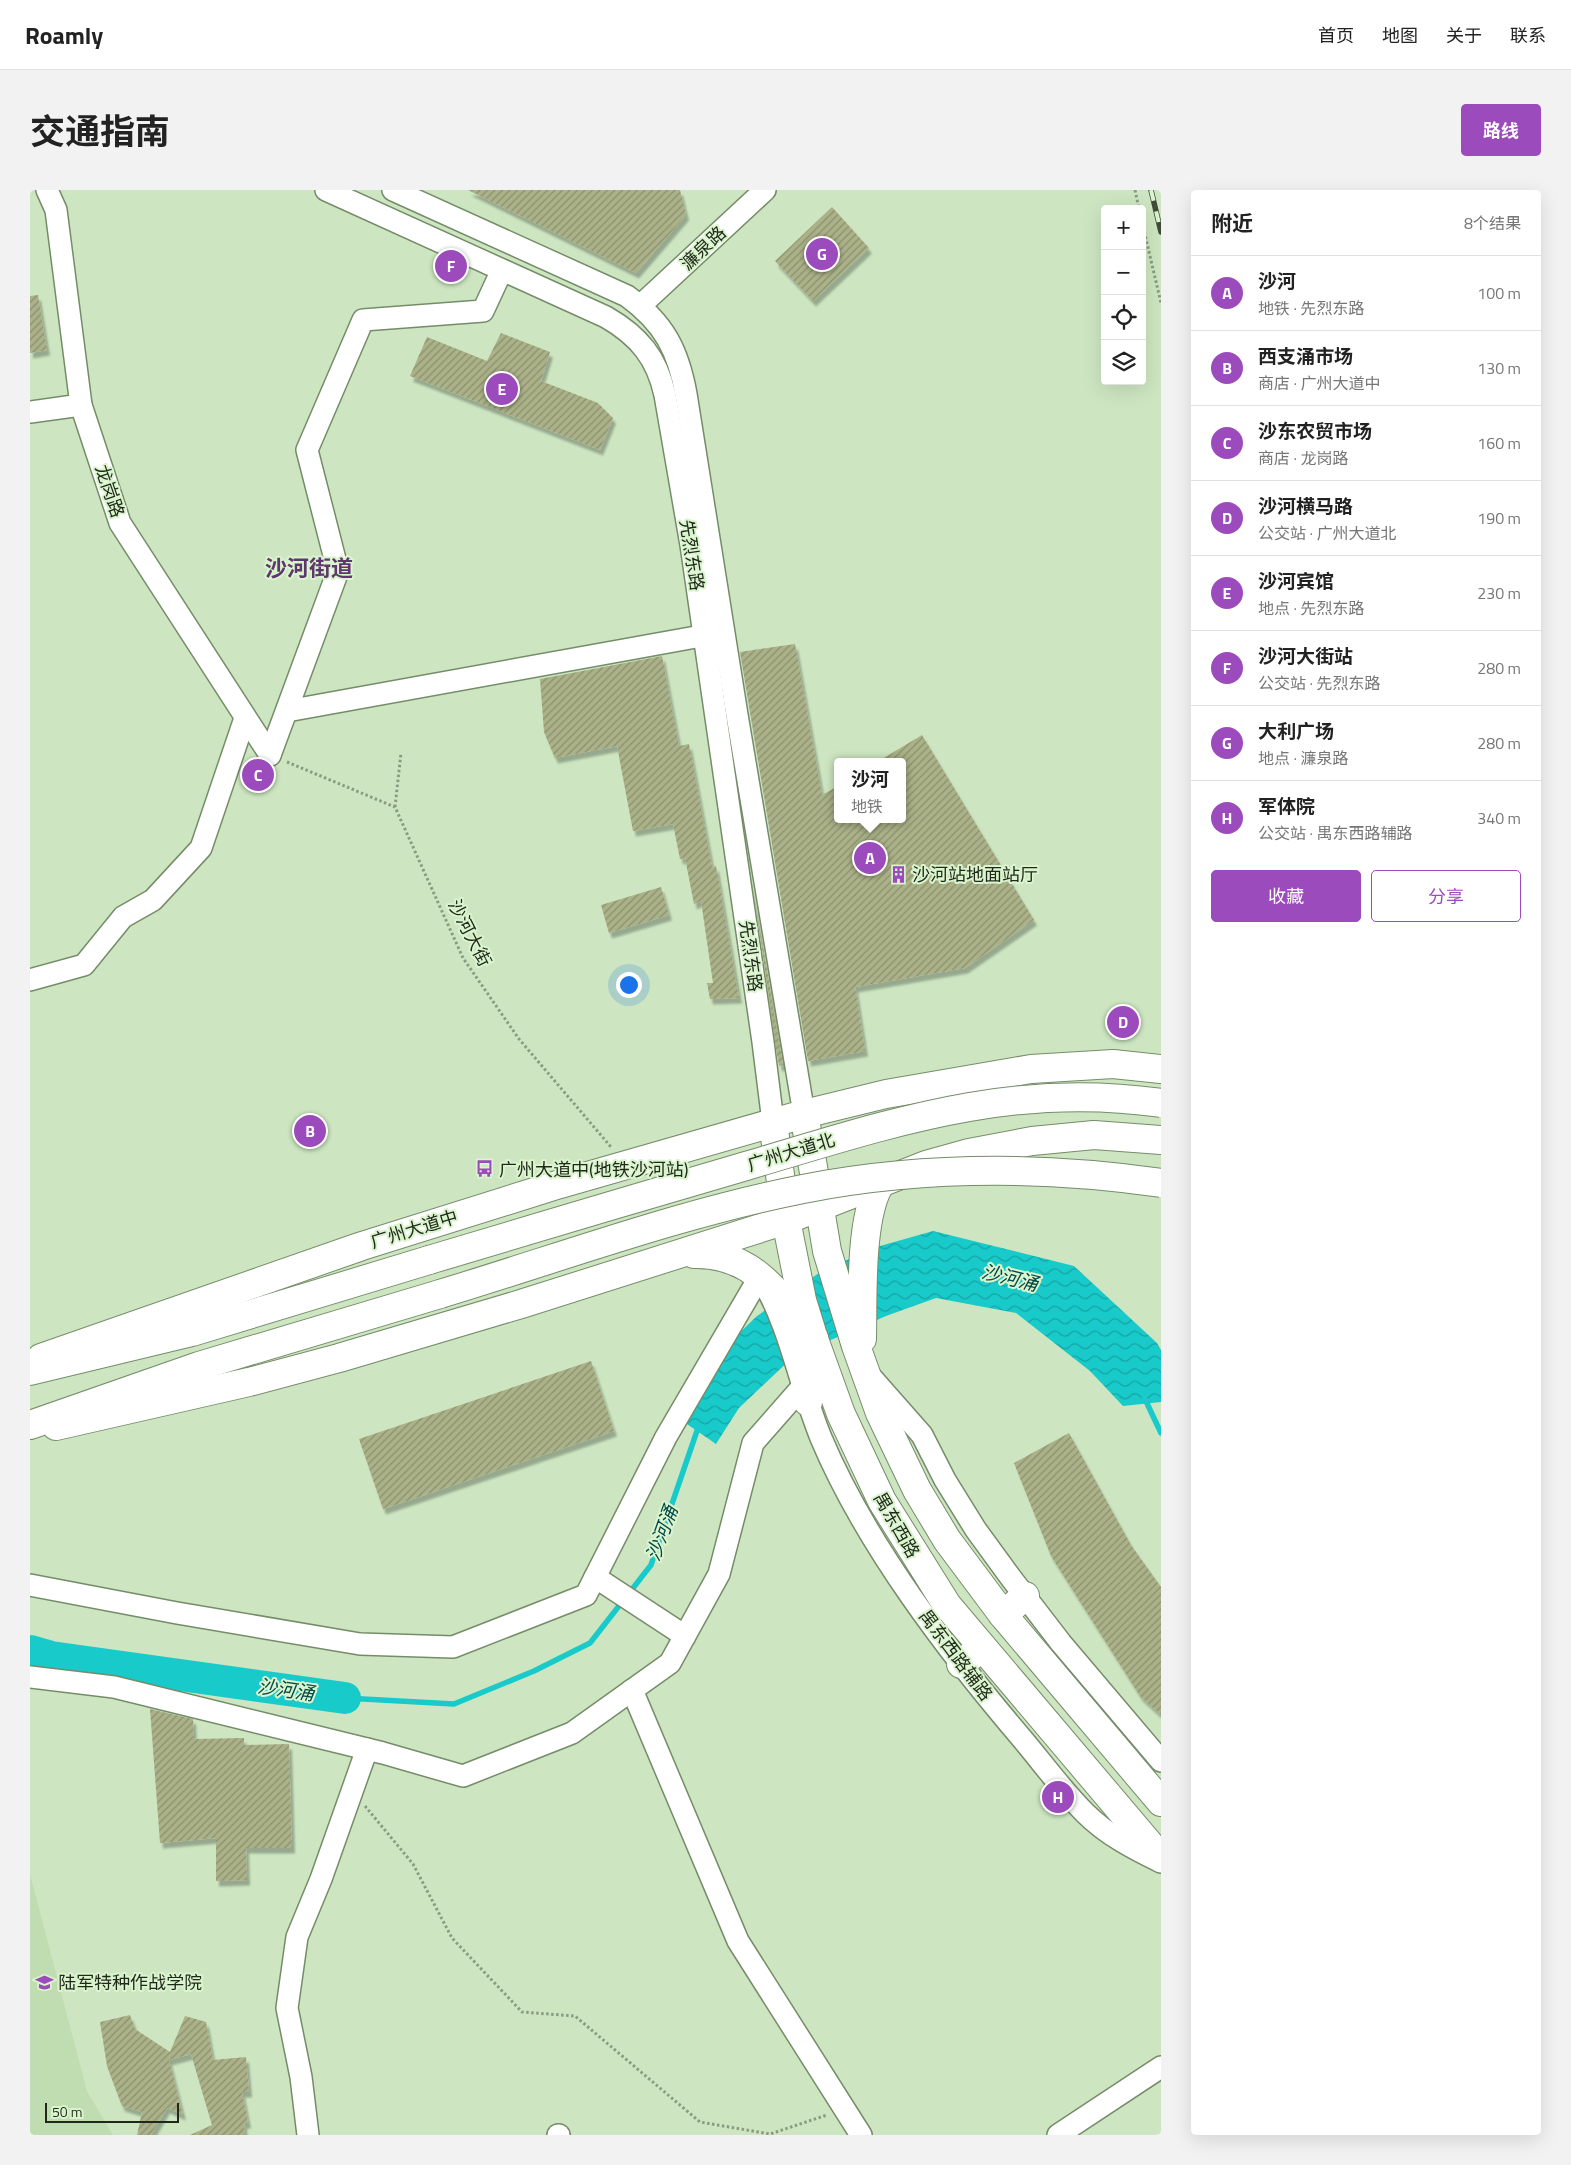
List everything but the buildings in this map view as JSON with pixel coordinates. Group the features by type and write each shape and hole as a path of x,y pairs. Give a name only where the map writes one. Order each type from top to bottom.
{"main road":[{"name":"广州大道北","path":"804,1114 894,1092 1031,1069 1113,1064 1161,1069"},
{"name":"广州大道北","path":"429,1260 859,1132 934,1112 1005,1101 1064,1096 1161,1103"},
{"name":"广州大道中","path":"30,1362 362,1246 626,1165 804,1114"},
{"name":"禺东西路","path":"804,1114 827,1251 854,1312 863,1365 880,1413 917,1490 947,1540 1003,1615 1154,1794"},
{"name":"禺东西路","path":"772,1122 804,1334 882,1501 936,1589 971,1656 1094,1779 1161,1858"},
{"path":"30,1431 292,1372 521,1304 786,1220 882,1181 960,1155 1032,1141 1094,1136 1161,1140"},
{"name":"广州大道北","path":"30,1424 199,1366 731,1206 804,1189 922,1173 996,1171 1097,1175 1161,1183"},
{"path":"804,1334 833,1322 843,1323 854,1312 870,1206 874,1192 882,1181"},
{"path":"677,1254 715,1253 739,1261 760,1276 804,1334 806,1394"},
{"name":"广州大道中","path":"30,1371 192,1332 429,1260"},
{"path":"1003,1615 1025,1596"},
{"path":"1094,1779 1122,1756"},
{"path":"1122,1812 1154,1794"}],"street":[{"name":"龙岗路","path":"46,190 56,210 81,405 120,523 270,755"},
{"name":"先烈东路","path":"326,190 620,325 641,342 655,363 661,376 714,634 804,1114"},
{"name":"先烈东路","path":"393,190 613,289 640,306 663,330 671,342 683,378 772,1122"},
{"name":"濂泉路","path":"640,306 765,190"},
{"path":"270,755 338,571 308,450 363,320 483,311 502,270"},
{"path":"30,412 81,405"},
{"path":"287,711 714,634"},
{"path":"30,980 84,965 123,917 153,900 201,848 245,718"},
{"path":"30,1585 177,1613 360,1644 453,1647 586,1595 599,1580 666,1437 760,1276"},
{"path":"863,1365 922,1435 945,1480 976,1530 1025,1596 1161,1761"},
{"path":"30,1677 114,1688 367,1749 463,1776 572,1733 670,1663 719,1574 753,1443 806,1394"},
{"name":"禺东西路辅路","path":"806,1394 822,1439 874,1538 971,1656 1086,1813 1128,1846 1161,1862"},
{"path":"599,1580 685,1636"},
{"path":"632,1690 738,1941 861,2135"},
{"path":"308,2135 302,2077 287,2008 297,1938 367,1749"},
{"path":"1058,2135 1161,2067"}],"path":[{"path":"1135,190 1138,205"},
{"path":"1146,239 1161,303"},
{"path":"270,755 395,807 400,753"},
{"name":"沙河大街","path":"395,807 463,958 519,1039 626,1165"},
{"path":"352,1790 413,1864 452,1938 522,2012 575,2016 700,2122 770,2134 845,2109"}],"shaded area":[{"name":"陆军特种作战学院","path":"30,1874 87,2091 113,2135 30,2135"}],"water":[{"path":"933,1231 1074,1266 1157,1343 1161,1350 1161,1402 1123,1406 1090,1371 1016,1313 936,1298 886,1316 794,1356 739,1408 716,1444 684,1422 731,1341 757,1316 819,1273 873,1248"}],"waterway":[{"name":"沙河涌","path":"1144,1397 1161,1433"},
{"name":"沙河涌","path":"345,1698 454,1704 534,1671 590,1643 651,1565 699,1425"},
{"name":"沙河涌","path":"30,1651 51,1657 345,1698"}],"railway":[{"path":"1151,190 1161,232"}],"place":[{"name":"大利广场","path":"822,254"},
{"name":"沙河大街站","path":"451,266"},
{"name":"沙河宾馆","path":"502,389"},
{"name":"沙东农贸市场","path":"258,775"},
{"name":"沙河","path":"870,858"},
{"name":"沙河站地面站厅","path":"898,874"},
{"name":"沙河横马路","path":"1123,1022"},
{"name":"西支涌市场","path":"310,1131"},
{"name":"广州大道中(地铁沙河站)","path":"485,1169"},
{"name":"军体院","path":"1058,1797"},
{"name":"陆军特种作战学院","path":"44,1982"}],"district":[{"name":"沙河街道","path":"309,568"}]}
